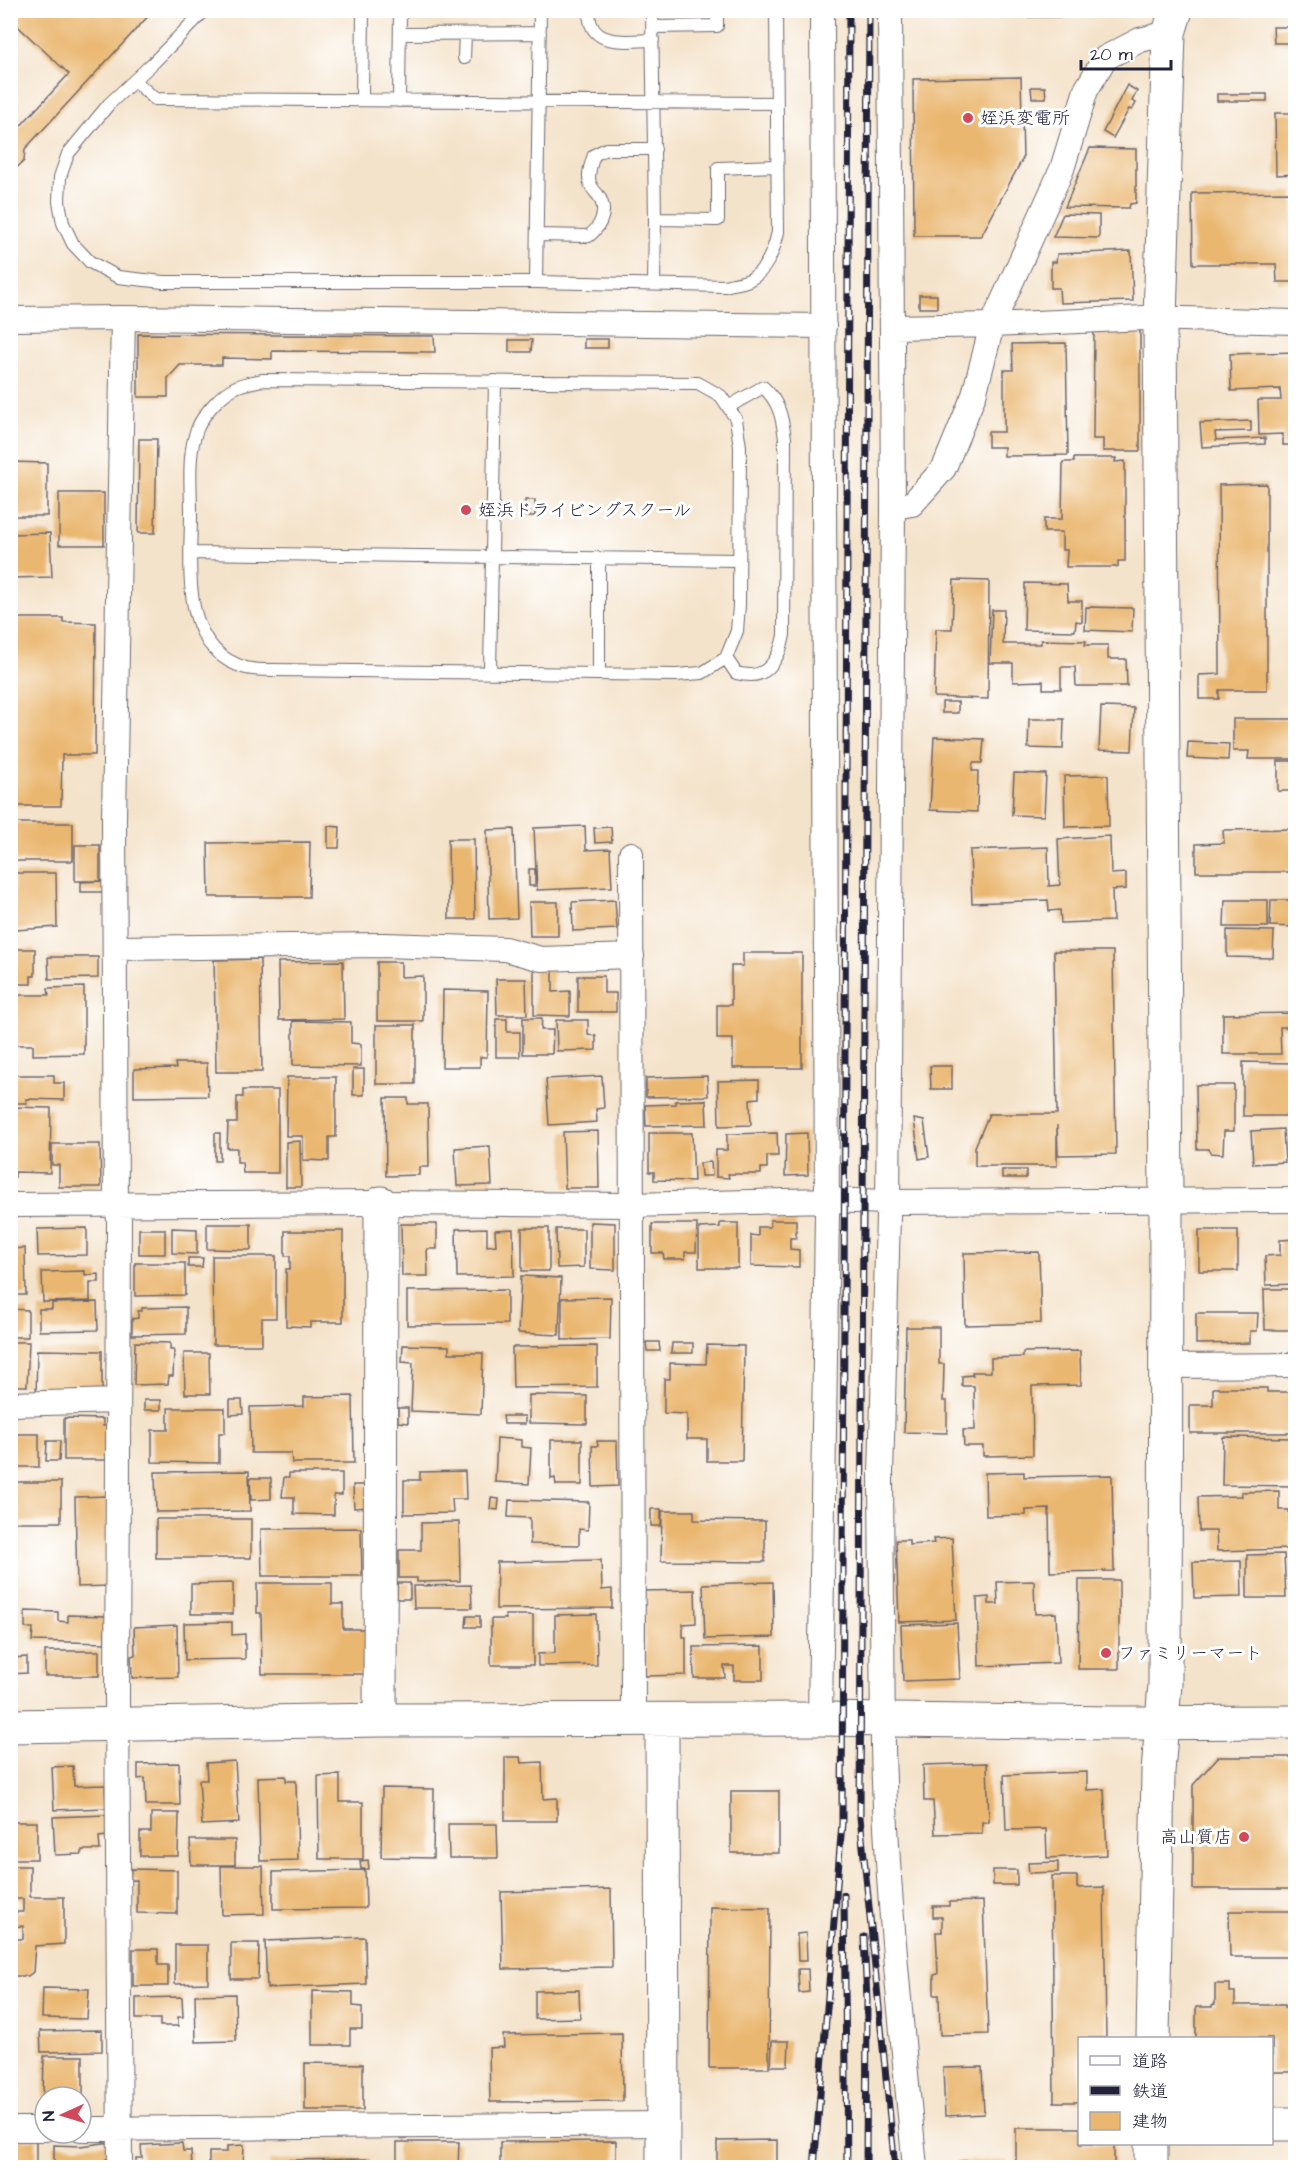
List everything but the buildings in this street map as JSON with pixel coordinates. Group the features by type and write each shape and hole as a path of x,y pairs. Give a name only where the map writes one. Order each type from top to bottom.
{"street":[{"path":"820,1719 826,1200 822,10"},
{"path":"890,10 893,507 888,1202 881,1475 883,1721 884,1786 895,1940 915,2168"},
{"path":"893,507 912,504 944,468 974,395 992,325 1062,169 1086,90 1105,58 1172,22"},
{"path":"1153,2037 1161,1722 1165,1684 1166,1200 1160,318 1172,22"},
{"path":"10,319 123,318 824,326"},
{"path":"120,2168 117,1726 119,1219 116,1204 114,819 123,318"},
{"path":"893,327 1160,318 1296,322"},
{"path":"632,854 631,1205 663,2168"},
{"path":"114,948 384,945 505,949 541,959 632,956"},
{"path":"10,1205 381,1203 631,1205 826,1200 888,1202 1296,1200"},
{"path":"380,1720 381,1203"},
{"path":"1164,1366 1296,1365"},
{"path":"10,1404 118,1401"},
{"path":"10,1726 380,1720 820,1719 1296,1722"},
{"path":"93,2129 663,2124"},
{"path":"1273,2124 1296,2124"},
{"path":"10,2129 33,2129"},
{"path":"1151,2145 1151,2168"}],"lane":[{"path":"205,10 109,104 68,154 60,177 59,202 63,223 73,244 90,262 118,277 163,282 536,282 725,286 749,280 764,268 774,249 778,232 775,103 776,10"},
{"path":"362,99 363,10"},
{"path":"399,100 400,10"},
{"path":"536,282 540,10"},
{"path":"590,10 588,16 594,30 605,39 653,40"},
{"path":"652,10 655,149 654,284"},
{"path":"652,27 717,26 717,10"},
{"path":"400,34 540,33"},
{"path":"464,58 465,34"},
{"path":"135,81 155,99 775,103"},
{"path":"537,235 589,236 597,229 604,208 599,196 590,185 589,171 594,155 606,148 655,149"},
{"path":"655,219 718,220 718,168 777,166"},
{"path":"287,379 698,383 721,396 728,406 736,419 741,447 740,605 737,631 726,658 702,673 676,675 490,673 247,668 223,657 203,635 194,611 191,587 191,454 198,427 213,405 235,387 262,380 287,379"},
{"path":"490,673 495,381"},
{"path":"726,658 736,673 753,675 772,664 781,650 784,612 785,438 783,422 774,396 763,387 728,406"},
{"path":"191,553 739,560"},
{"path":"599,558 599,674"}],"railway":[{"path":"814,2168 842,1823 849,10"},
{"path":"869,10 860,1817 895,2168"},
{"path":"844,1895 847,2168"},
{"path":"864,1937 867,2000 866,2168"}],"place":[{"name":"姪浜変電所","path":"968,118"},
{"name":"姪浜ドライビングスクール","path":"466,510"},
{"name":"ファミリーマート","path":"1106,1653"},
{"name":"高山質店","path":"1244,1837"}]}
